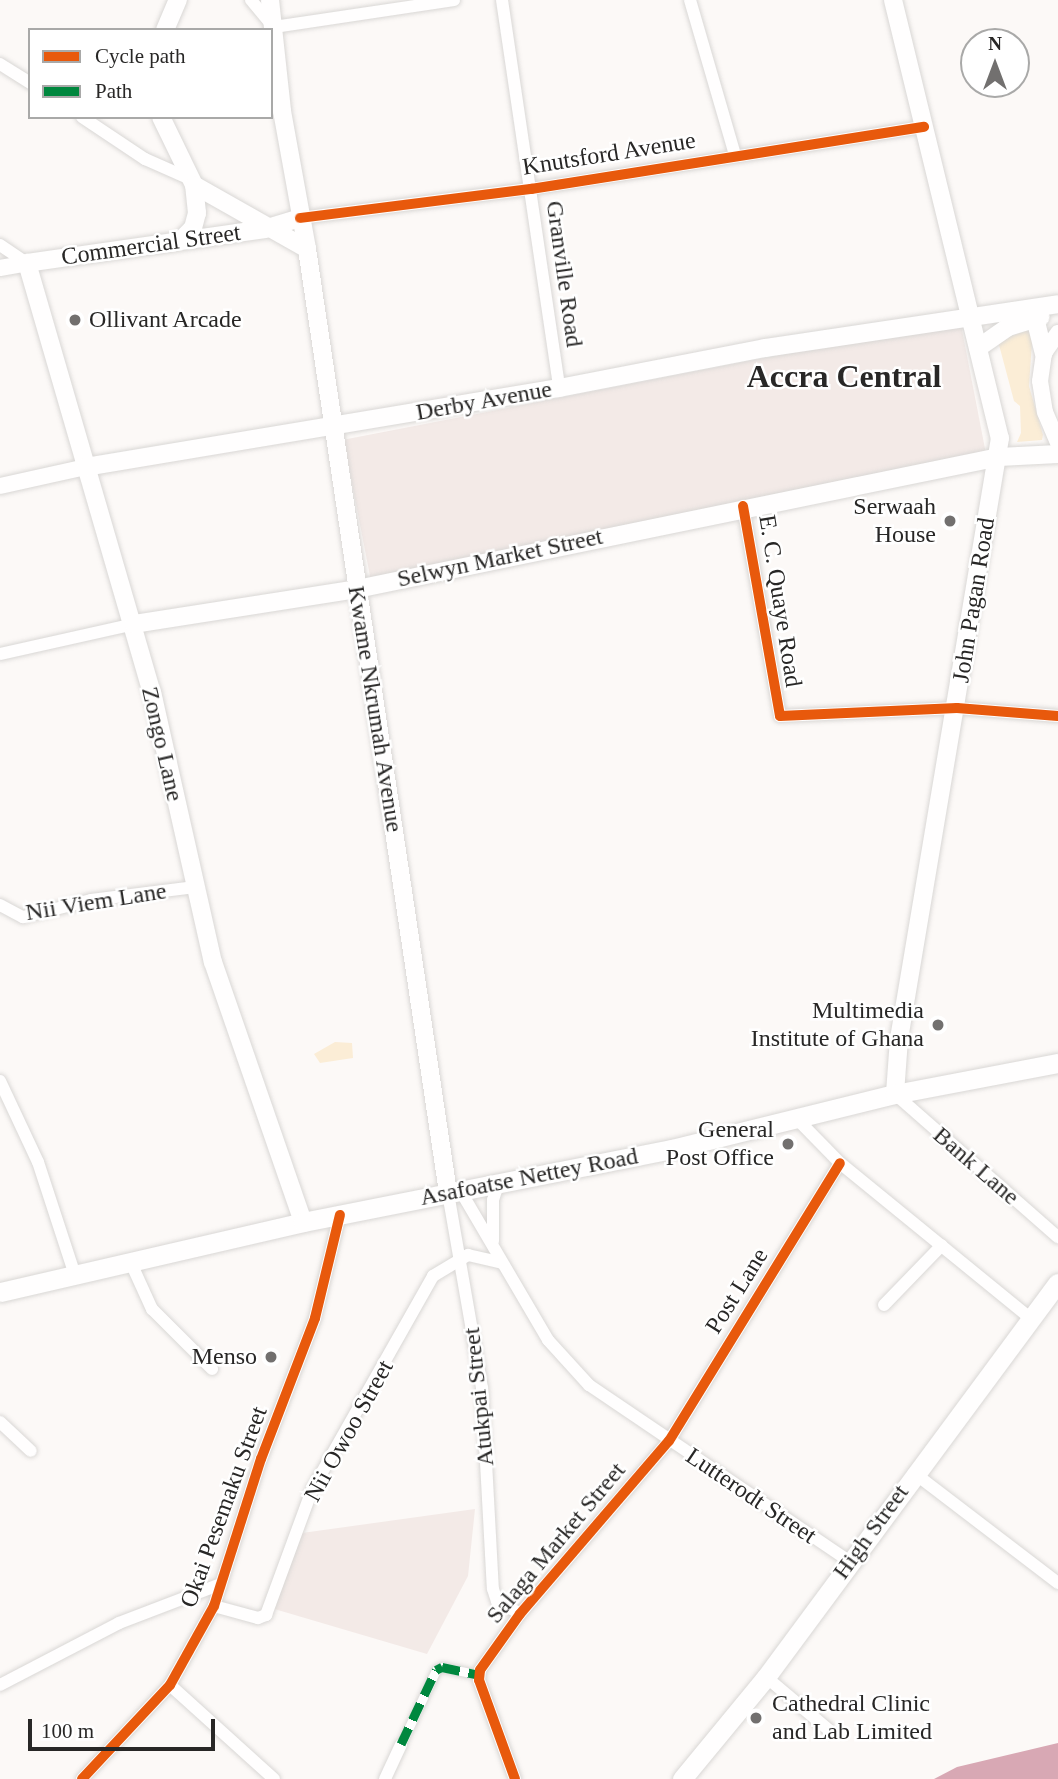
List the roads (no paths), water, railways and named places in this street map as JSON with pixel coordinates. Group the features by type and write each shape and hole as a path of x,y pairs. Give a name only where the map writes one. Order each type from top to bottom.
{"main road":[{"path":"166,28 178,0"},
{"name":"Kwame Nkrumah Avenue","path":"270,0 282,111 307,249 447,1167 454,1192"},
{"name":"John Pagan Road","path":"894,0 967,316 997,419 999,457 899,1039 895,1094"},
{"path":"162,119 191,181 197,213 193,228 181,240"},
{"path":"191,181 265,229 307,249"},
{"name":"Commercial Street","path":"27,263 265,229 300,218"},
{"name":"Zongo Lane","path":"27,263 134,624 213,962 303,1222"},
{"name":"Derby Avenue","path":"86,467 333,427 967,316 1058,304"},
{"path":"978,348 1007,327 1058,314"},
{"path":"1035,318 1044,353"},
{"name":"Selwyn Market Street","path":"134,624 357,589 743,506 999,457 1058,454"},
{"name":"Asafoatse Nettey Road","path":"0,1292 303,1222 799,1121 895,1094 1058,1063"},
{"name":"High Street","path":"681,1779 766,1677 914,1473 1058,1283"}],"street":[{"path":"251,0 274,27 454,0"},
{"name":"Granville Road","path":"502,0 559,388"},
{"path":"690,0 735,155"},
{"path":"0,64 28,82"},
{"path":"85,119 145,159 191,181"},
{"name":"Knutsford Avenue","path":"300,218 531,189 924,127"},
{"path":"0,245 27,263"},
{"name":"Commercial Street","path":"0,268 27,263"},
{"path":"1058,333 1044,353 1040,388 1058,443"},
{"name":"Derby Avenue","path":"0,486 86,467"},
{"name":"E. C. Quaye Road","path":"743,506 780,716 957,708 1058,716"},
{"name":"Selwyn Market Street","path":"0,654 134,624"},
{"name":"Nii Viem Lane","path":"0,905 23,917 91,900 195,887"},
{"path":"0,1081 38,1162 75,1275"},
{"name":"Bank Lane","path":"895,1094 1058,1237"},
{"path":"799,1121 841,1163 1030,1318"},
{"name":"Post Lane","path":"669,1441 841,1163"},
{"path":"493,1243 493,1200 499,1182"},
{"path":"454,1192 493,1243"},
{"name":"Atukpai Street","path":"454,1192 460,1259 482,1388 494,1589 497,1601 520,1614"},
{"name":"Okai Pesemaku Street","path":"82,1779 170,1685 214,1606 314,1318 340,1215"},
{"name":"Lutterodt Street","path":"493,1243 499,1262 548,1340 589,1385 849,1562"},
{"path":"884,1305 942,1245"},
{"path":"460,1259 480,1254 499,1262"},
{"name":"Nii Owoo Street","path":"214,1606 262,1618 312,1490 433,1276 460,1259"},
{"path":"131,1263 142,1296 212,1369"},
{"path":"0,1422 32,1451"},
{"name":"Salaga Market Street","path":"479,1675 520,1614 669,1441"},
{"path":"914,1473 1058,1583"},
{"path":"2,1680 119,1623 221,1584"},
{"path":"385,1779 436,1670 442,1667 479,1675 515,1779"},
{"path":"766,1677 829,1730"},
{"path":"170,1685 274,1779"}],"place":[{"name":"Ollivant Arcade","path":"75,320"},
{"name":"Serwaah House","path":"950,521"},
{"name":"Multimedia Institute of Ghana","path":"938,1025"},
{"name":"General Post Office","path":"788,1144"},
{"name":"Menso","path":"271,1357"},
{"name":"Cathedral Clinic and Lab Limited","path":"756,1718"}],"district":[{"name":"Accra Central","path":"844,376"}]}
